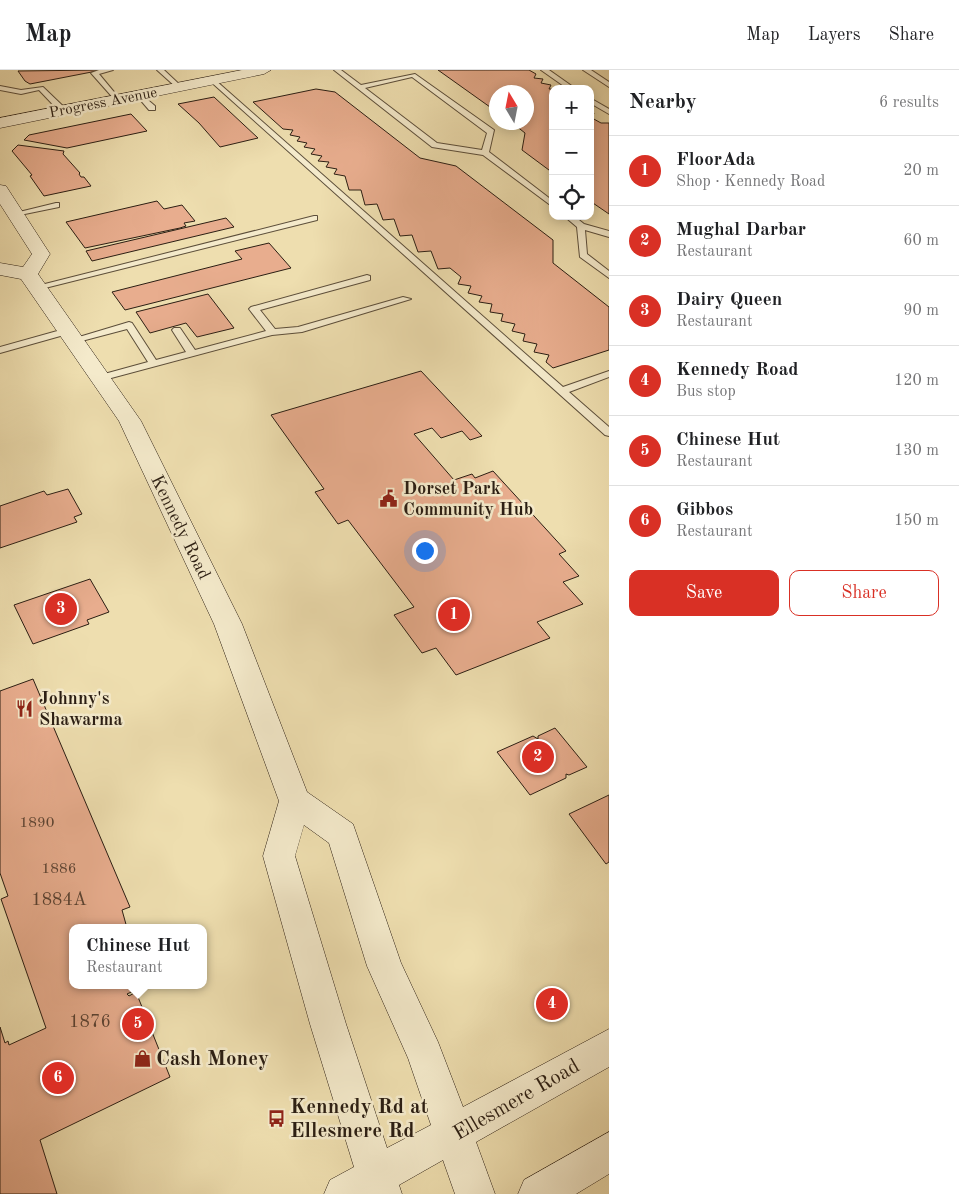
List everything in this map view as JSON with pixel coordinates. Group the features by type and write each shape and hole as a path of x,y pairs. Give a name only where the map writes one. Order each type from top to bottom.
{"main road":[{"name":"Progress Avenue","path":"0,123 264,70"},
{"path":"0,190 41,254 33,280 0,268"},
{"name":"Kennedy Road","path":"33,280 130,421 228,624 295,800"},
{"path":"380,1185 328,1024 279,856 295,800 342,834 385,966 425,1055 475,1194"},
{"name":"Ellesmere Road","path":"344,1194 380,1185 455,1134 609,1047"},
{"path":"538,1194 609,1152"}],"lane":[{"path":"110,70 94,73 118,99"},
{"path":"160,70 179,87"},
{"path":"337,70 435,145 485,153 549,202"},
{"path":"544,70 567,85"},
{"path":"586,70 609,84"},
{"path":"360,87 413,76 491,132 485,153"},
{"path":"212,80 609,433"},
{"path":"0,88 22,92 41,88 63,110"},
{"path":"139,95 152,108"},
{"path":"594,103 609,112"},
{"path":"15,214 56,205"},
{"path":"33,280 314,218"},
{"path":"573,220 581,226 609,234"},
{"path":"581,226 583,255 609,275"},
{"path":"272,332 254,309 367,278"},
{"path":"100,378 272,332 299,330 406,299"},
{"path":"0,350 71,335 129,326 153,363"},
{"path":"177,330 192,353"},
{"path":"562,390 609,374"}],"building":[{"path":"102,70 30,84 25,81 18,71"},
{"path":"438,70 529,70 536,74 534,78 543,79 541,83 551,85 549,85 549,170 522,150 525,133 521,130 534,130 534,85 489,85 489,106"},
{"path":"316,89 335,92 420,158 456,166 553,240 553,263 609,307 609,350 553,368 546,362 549,355 534,352 537,344 523,341 525,334 512,331 515,324 501,321 503,314 490,312 492,304 479,302 482,296 468,293 471,286 458,284 461,277 450,268 438,269 431,251 418,252 412,235 400,236 394,219 383,220 377,204 365,205 361,190 349,190 345,176 334,174 337,169 326,167 329,162 318,161 322,156 311,154 315,149 304,147 307,143 297,141 300,137 290,135 293,130 283,129 253,102"},
{"path":"214,97 258,138 220,147 199,123 178,104"},
{"path":"131,114 147,131 67,148 24,140 29,135"},
{"path":"594,119 601,123 609,123 609,214 594,204"},
{"path":"18,145 64,151 63,154 80,173 81,177 84,177 91,186 44,196 30,176 32,175 12,151"},
{"path":"157,201 164,209 182,205 195,221 184,223 186,226 180,228 85,248 66,222"},
{"path":"226,218 234,227 92,261 86,251"},
{"path":"269,243 291,268 125,310 112,292 242,259 235,251"},
{"path":"208,294 234,328 197,337 186,323 150,333 136,312"},
{"path":"421,371 482,436 470,440 462,431 441,438 432,428 414,434 454,480 472,474 475,478 493,471 566,551 559,554 579,576 563,582 583,604 537,622 550,638 456,675 436,648 422,653 394,615 414,607 348,520 338,524 315,492 324,489 271,415"},
{"path":"68,489 82,514 74,517 77,522 0,548 0,506 44,491 47,495"},
{"path":"90,579 109,612 87,620 89,624 33,644 14,605"},
{"path":"33,679 130,907 122,910 126,924 69,924 69,989 138,989 127,994 129,996 136,992 170,1077 40,1140 57,1194 0,1194 0,1027 5,1043 8,1041 9,1045 46,1028 1,899 8,896 0,873 0,691"},
{"path":"555,728 587,767 569,775 566,774 566,778 530,795 497,752 533,736 538,739 538,736"},
{"path":"609,795 609,862 606,864 569,814"}],"place":[{"name":"Dorset Park Community Hub","path":"389,498"},
{"name":"Dairy Queen","path":"61,609"},
{"name":"FloorAda","path":"454,615"},
{"name":"Johnny's Shawarma","path":"25,708"},
{"name":"Mughal Darbar","path":"538,757"},
{"name":"Kennedy Road","path":"552,1004"},
{"name":"Chinese Hut","path":"138,1024"},
{"name":"Cash Money","path":"142,1058"},
{"name":"Gibbos","path":"58,1078"},
{"name":"Kennedy Rd at Ellesmere Rd","path":"276,1118"}]}
